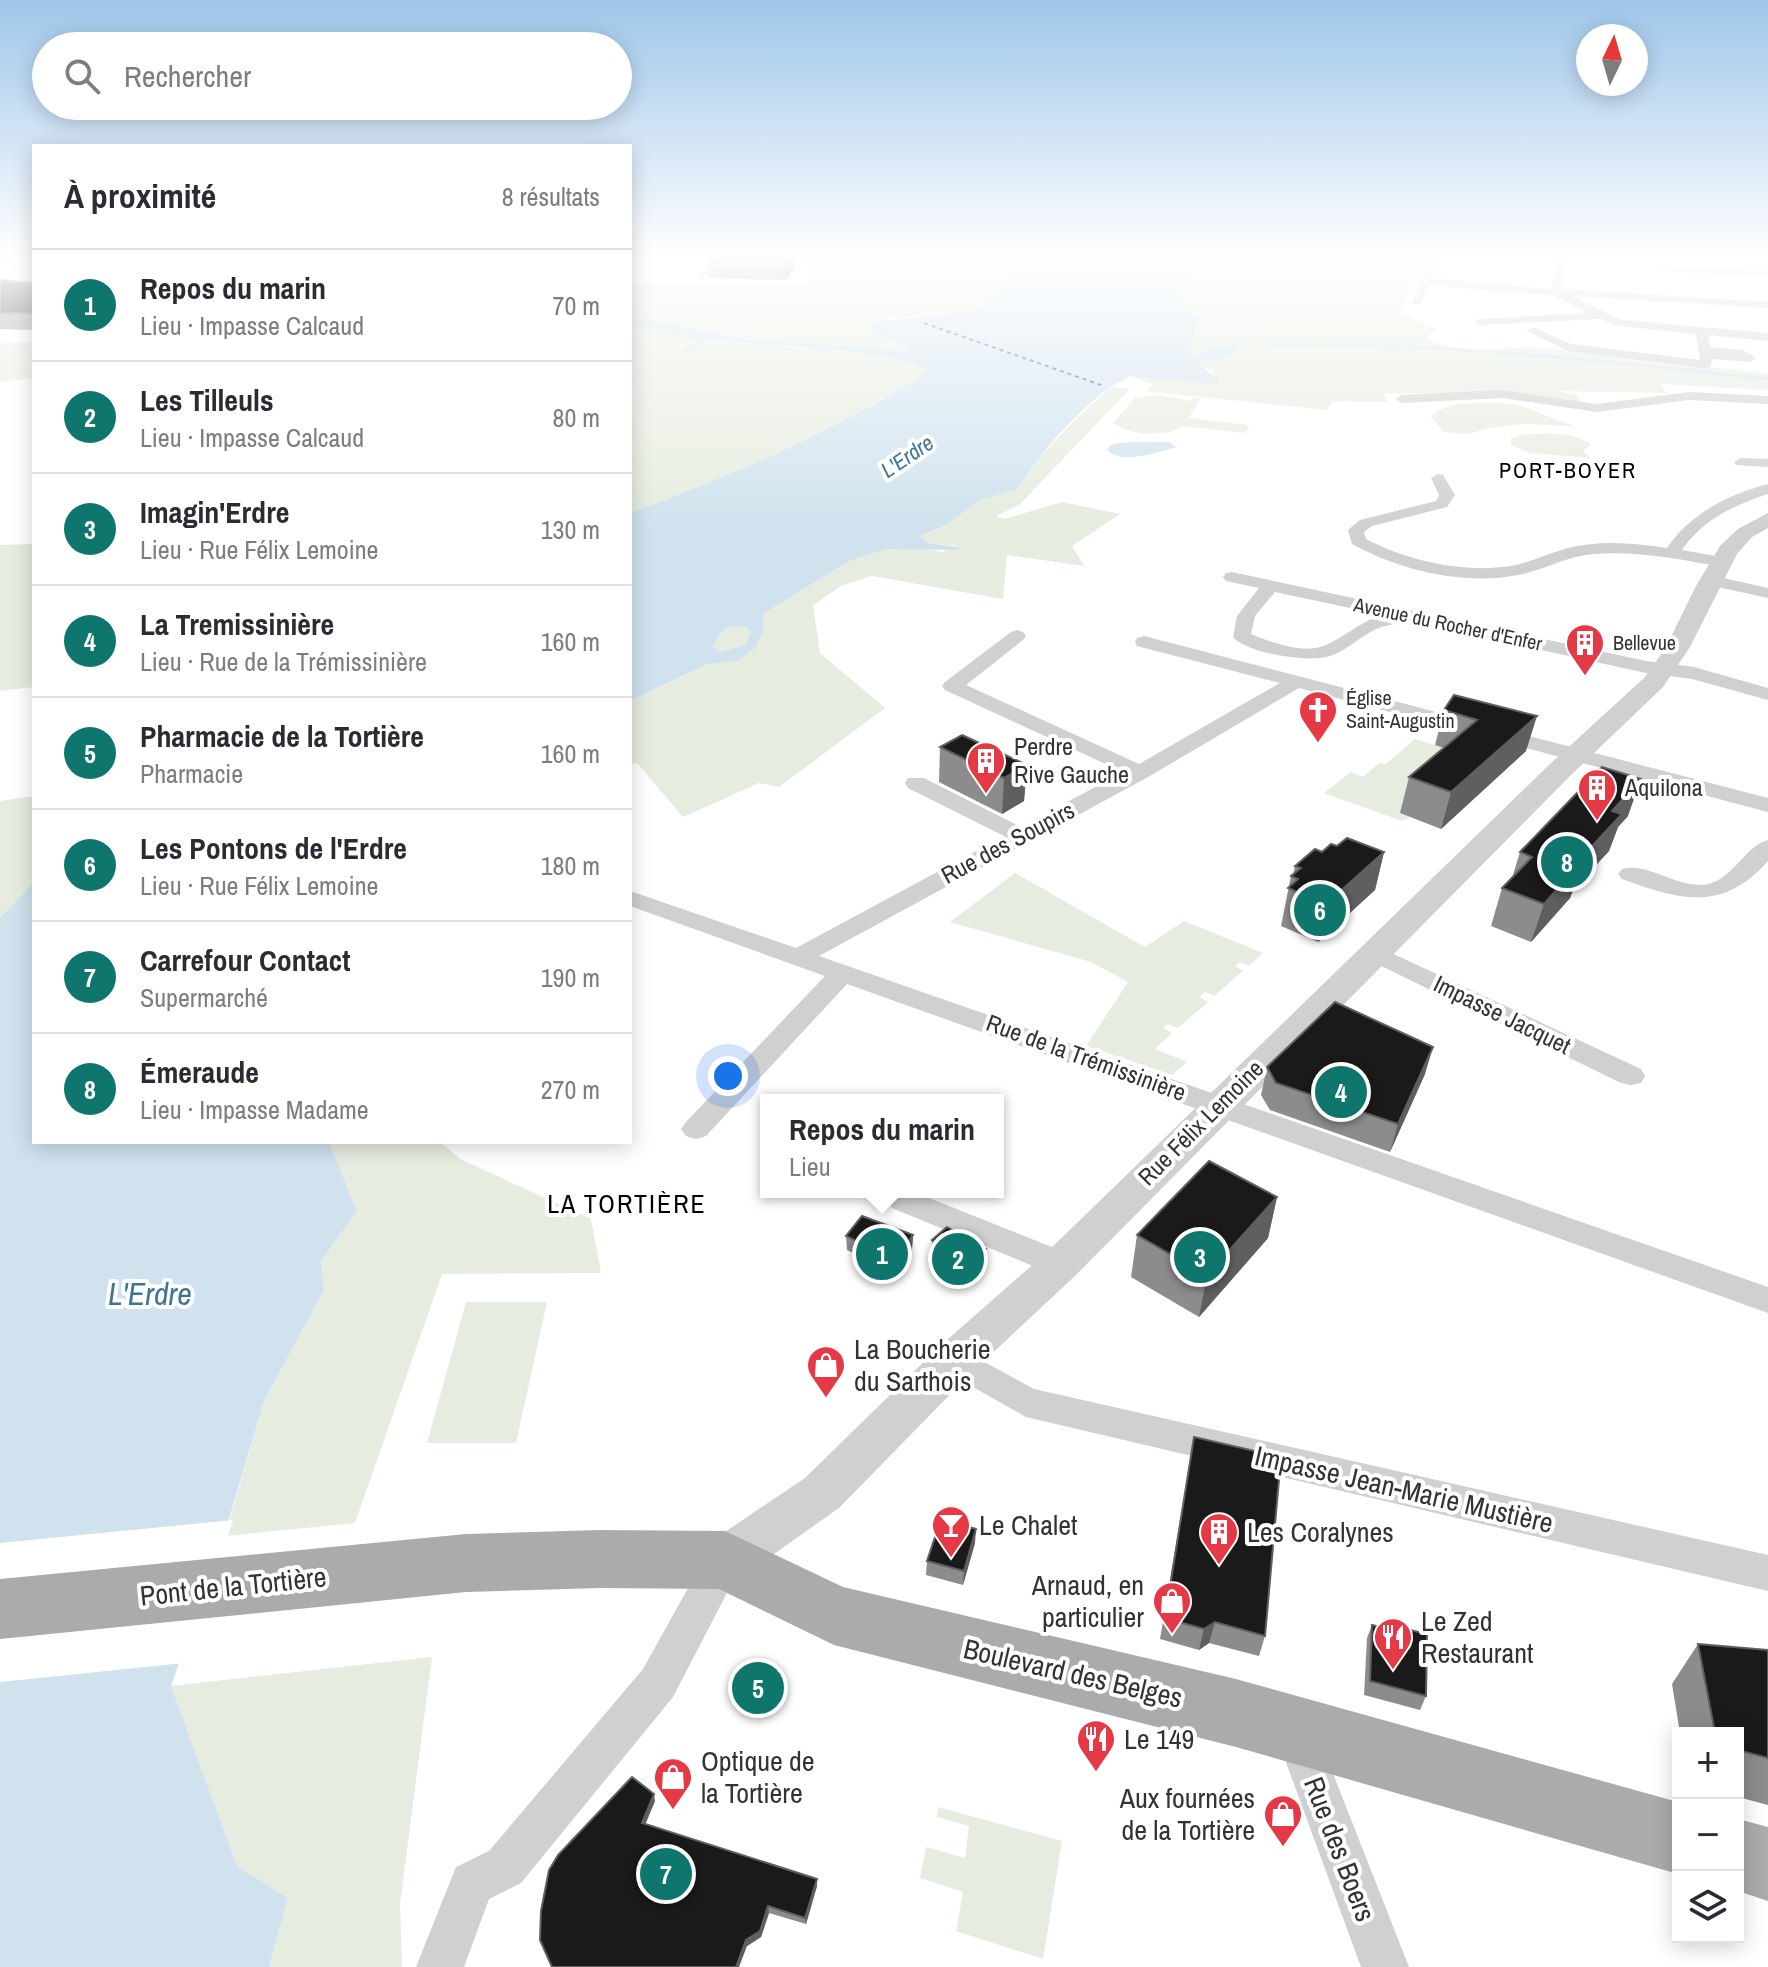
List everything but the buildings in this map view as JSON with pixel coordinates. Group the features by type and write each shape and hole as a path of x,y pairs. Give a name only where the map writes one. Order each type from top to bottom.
{"main road":[{"name":"Boulevard des Belges","path":"466,1563 600,1559 725,1560 834,1615 1206,1705 1672,1836"},
{"name":"Pont de la Tortière","path":"0,1609 466,1563"},
{"path":"1744,1857 1768,1864"}],"street":[{"path":"1572,348 1707,363 1705,348"},
{"path":"1402,399 1502,394 1597,408 1689,396 1768,400"},
{"path":"1741,462 1768,463"},
{"path":"1438,478 1447,495 1442,504 1366,523 1356,530 1354,535 1358,541 1369,549 1402,559 1488,573 1518,570 1576,550 1615,548 1672,552 1768,593"},
{"path":"1672,552 1702,518 1727,504 1768,489"},
{"name":"Rue Félix Lemoine","path":"725,1560 822,1493 955,1360 1061,1264 1664,670 1715,571 1736,540 1768,519"},
{"name":"Avenue du Rocher d'Enfer","path":"1232,577 1664,670 1694,673 1768,694"},
{"path":"1271,586 1247,613 1240,633 1249,640 1304,653 1329,650 1365,625 1409,616"},
{"path":"1017,636 952,686 1140,772"},
{"path":"1144,642 1768,805"},
{"name":"Rue des Soupirs","path":"799,956 1140,772 1298,681"},
{"path":"916,783 1021,836"},
{"path":"1630,874 1662,886 1708,893 1725,886 1764,859"},
{"name":"Rue de la Trémissinière","path":"632,899 1768,1300"},
{"name":"Impasse Jacquet","path":"1374,953 1631,1076"},
{"path":"696,1129 843,972"},
{"path":"903,1200 1061,1264"},
{"name":"Impasse Jean-Marie Mustière","path":"955,1360 1026,1402 1768,1573"},
{"path":"440,1967 472,1883 505,1867 625,1724 667,1667 725,1560"},
{"name":"Rue des Boers","path":"1296,1730 1317,1794 1385,1967"}],"shaded area":[{"path":"0,348 32,348 32,378 0,382"},
{"path":"632,348 818,349 879,356 929,371 819,436 713,482 632,512"},
{"path":"863,348 912,349 906,351"},
{"path":"1192,348 1211,348 1198,355 1191,355"},
{"path":"1238,349 1569,350 1768,374 1768,390 1660,384 1666,393 1558,391 1576,395 1582,402 1518,394 1384,393 1387,402 1333,401 1327,410 1145,391 1154,384 1129,376 1216,385 1213,372 1198,363 1220,361"},
{"path":"1111,387 1130,389 1019,505 996,516 1004,519 1062,502 1120,514 1072,546 1084,566 1007,555 1003,599 872,576 841,586 813,605 820,653 885,708 779,787 759,783 683,817 637,763 632,764 632,700 707,664 737,661 763,630 763,614 849,561 887,549 919,548 942,552 958,546 927,543 920,536 946,525 979,501 1018,489 1049,447"},
{"path":"1159,395 1191,401 1201,398 1189,418 1249,425 1245,433 1183,426 1171,432 1144,434 1113,423 1135,398"},
{"path":"1453,405 1518,405 1574,426 1523,424 1468,434 1444,432 1431,417"},
{"path":"1526,434 1577,437 1591,445 1583,451 1591,458 1531,453 1511,445 1511,438"},
{"path":"32,544 32,687 0,691 0,545"},
{"path":"730,626 748,627 751,632 744,646 718,652 713,646 721,632"},
{"path":"1415,739 1470,756 1400,813 1410,817 1402,821 1324,793 1351,772 1363,777 1379,763 1386,764"},
{"path":"32,796 32,884 0,918 0,801"},
{"path":"1015,873 1145,947 1184,921 1263,953 1249,966 1240,962 1235,966 1243,971 1214,996 1205,992 1200,997 1208,1002 1178,1028 1168,1024 1163,1028 1172,1033 1155,1049 1187,1062 1172,1075 1086,1046 1128,982 1091,962 950,922"},
{"path":"330,1144 442,1144 460,1159 591,1219 601,1273 442,1274 355,1523 225,1536 264,1401 324,1290 321,1261 357,1211"},
{"path":"466,1302 547,1302 516,1443 427,1443"},
{"path":"432,1657 400,1904 402,1967 269,1967 288,1898 237,1866 171,1686"},
{"path":"938,1807 1062,1841 1043,1959 956,1931 963,1892 920,1878 926,1847 965,1858 969,1826 937,1817"}],"water":[{"name":"L'Erdre","path":"816,348 911,349 908,348 1192,348 1191,355 1198,355 1211,348 1254,348 1238,349 1220,361 1200,361 1199,364 1219,380 1217,385 1129,376 1113,385 1061,432 1018,489 979,501 946,525 920,536 927,543 959,547 957,550 887,549 849,561 763,614 763,630 756,647 737,661 707,664 632,700 632,512 783,451 857,414 928,371 881,356","holes":["730,626 747,627 751,632 744,646 718,652 713,646 721,632"]},
{"path":"1169,442 1177,447 1131,457 1122,457 1107,450 1112,444"},
{"name":"L'Erdre","path":"32,884 32,1144 330,1144 357,1211 321,1261 324,1290 264,1401 224,1536 171,1686 237,1866 288,1898 269,1967 0,1967 0,918"}],"pier":[{"path":"233,1520 184,1663 0,1682 0,1543"}],"waterway":[{"path":"684,352 691,348"},
{"path":"1419,348 1581,359 1768,379"}],"ferry route":[{"path":"995,348 1101,385"}],"place":[{"name":"Bellevue","path":"1585,677"},
{"name":"Église Saint-Augustin","path":"1318,744"},
{"name":"Perdre Rive Gauche","path":"986,795"},
{"name":"Aquilona","path":"1597,822"},
{"name":"Émeraude","path":"1567,862"},
{"name":"Les Pontons de l'Erdre","path":"1320,910"},
{"name":"La Tremissinière","path":"1341,1092"},
{"name":"Repos du marin","path":"882,1254"},
{"name":"Imagin'Erdre","path":"1200,1257"},
{"name":"Les Tilleuls","path":"958,1259"},
{"name":"La Boucherie du Sarthois","path":"826,1399"},
{"name":"Le Chalet","path":"951,1559"},
{"name":"Les Coralynes","path":"1219,1566"},
{"name":"Arnaud, en particulier","path":"1172,1635"},
{"name":"Le Zed Restaurant","path":"1393,1671"},
{"name":"Pharmacie de la Tortière","path":"758,1688"},
{"name":"Le 149","path":"1096,1773"},
{"name":"Optique de la Tortière","path":"673,1811"},
{"name":"Aux fournées de la Tortière","path":"1283,1848"},
{"name":"Carrefour Contact","path":"666,1874"}],"district":[{"name":"PORT-BOYER","path":"1568,470"},
{"name":"LA TORTIÈRE","path":"627,1204"}]}
